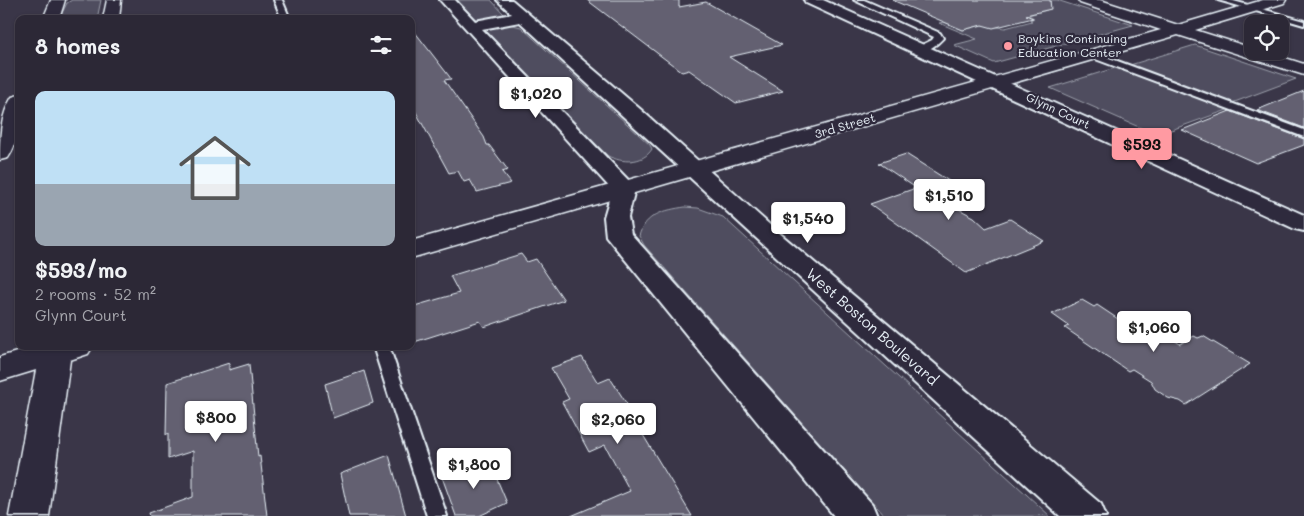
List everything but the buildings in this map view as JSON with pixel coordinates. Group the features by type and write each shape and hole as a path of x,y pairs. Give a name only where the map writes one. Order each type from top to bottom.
{"street":[{"path":"52,15 58,0"},
{"path":"112,15 114,0"},
{"path":"447,0 624,189 616,217 619,236 858,516"},
{"name":"West Boston Boulevard","path":"504,0 1087,516"},
{"name":"Glynn Court","path":"811,0 1304,224"},
{"path":"1085,0 1304,70"},
{"name":"3rd Street","path":"415,249 693,168 994,84 1278,0"},
{"path":"472,26 523,17"},
{"path":"0,153 15,113"},
{"path":"0,368 57,350"},
{"path":"28,516 63,350"}],"lane":[{"path":"278,0 284,15"},
{"path":"858,0 934,33 939,38 936,42 919,50"},
{"path":"1222,0 1304,23"},
{"path":"1093,55 1304,134"},
{"path":"382,350 437,516"}],"shaded area":[{"path":"72,0 101,0 98,15 61,15 67,3"},
{"path":"454,0 491,0 504,14 488,20 475,19 467,14"},
{"path":"1051,0 1057,0 1133,25 994,63 954,45 977,39 939,23 944,22 963,30 982,25 1005,28 1032,21 1030,20 1034,18 1028,15 1047,10"},
{"path":"509,24 521,27 650,145 652,149 648,154 632,161 608,156 486,33 487,29"},
{"path":"1195,45 1296,79 1232,103 1130,65"},
{"path":"1118,67 1230,109 1157,135 1050,88"},
{"path":"685,207 698,208 723,217 1050,516 885,516 644,245 639,236 651,218 663,212"}],"place":[{"name":"Boykins Continuing Education Center","path":"1008,46"}]}
